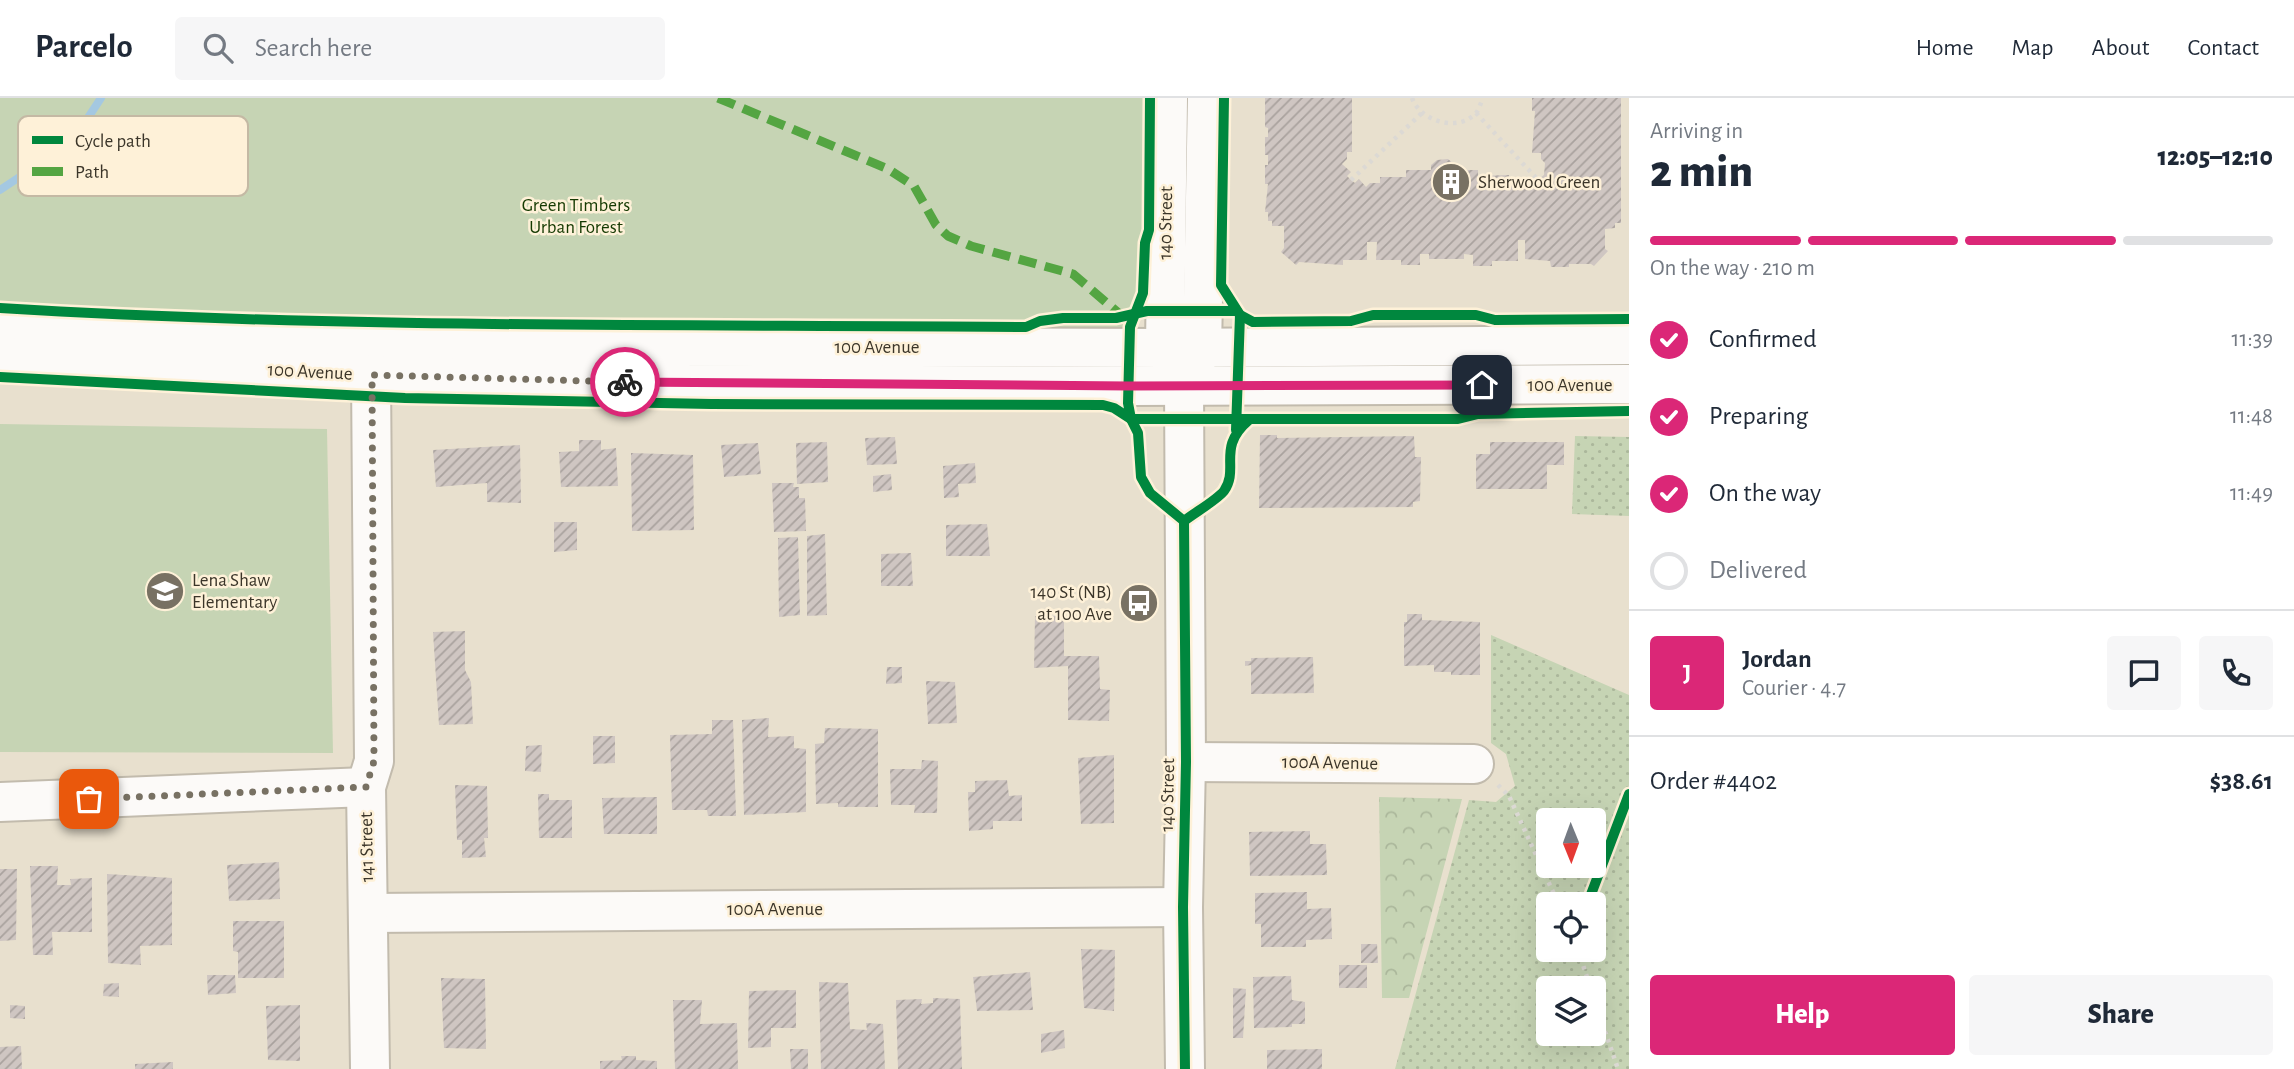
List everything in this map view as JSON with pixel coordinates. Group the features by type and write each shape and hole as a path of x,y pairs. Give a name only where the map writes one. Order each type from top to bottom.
{"main road":[{"name":"140 Street","path":"1168,98 1165,348 1184,386"},
{"name":"140 Street","path":"1185,1069 1184,386 1202,348 1207,98"},
{"name":"100 Avenue","path":"0,328 427,346 1202,348 1629,345"},
{"name":"100 Avenue","path":"0,357 372,375 702,384 1629,384"},
{"name":"141 Street","path":"370,1069 366,787 374,761 372,375"},
{"name":"100A Avenue","path":"1186,762 1474,764"},
{"path":"0,802 366,787"},
{"name":"100A Avenue","path":"368,913 1183,906"}],"path":[{"path":"1412,98 1416,108 1431,120 1459,123 1476,113 1483,98"},
{"path":"1351,180 1422,113"},
{"path":"1476,113 1538,180"},
{"path":"1474,764 1481,767 1509,796 1553,892"},
{"path":"1606,1034 1618,1069"}],"green space":[{"name":"Green Timbers Urban Forest","path":"0,98 1147,98 1145,234 1152,235 1150,290 1141,314 1119,331 436,333 0,313"},
{"name":"Lena Shaw Elementary","path":"0,424 327,429 333,753 0,752"},
{"path":"1575,436 1629,437 1629,516 1572,514"},
{"path":"1491,635 1629,695 1629,1069 1395,1069 1469,800 1496,802 1515,786 1506,754 1491,743"},
{"path":"1379,797 1462,799 1409,998 1382,998"}],"building":[{"name":"Sherwood Green","path":"1265,98 1352,98 1352,152 1347,152 1347,159 1342,164 1351,172 1347,176 1351,180 1355,183 1359,179 1366,187 1370,183 1380,183 1380,177 1406,177 1406,170 1431,170 1431,165 1437,160 1448,159 1455,165 1454,170 1478,170 1478,176 1509,175 1509,179 1520,179 1525,184 1528,180 1532,184 1544,175 1545,163 1541,159 1541,153 1532,153 1535,111 1532,111 1532,98 1621,98 1621,223 1615,223 1615,228 1605,229 1605,249 1608,251 1594,266 1569,264 1569,267 1551,267 1550,261 1525,259 1525,240 1518,240 1518,261 1492,261 1492,266 1473,266 1473,255 1464,254 1464,259 1429,259 1429,254 1420,254 1420,265 1401,265 1401,260 1376,260 1377,242 1367,242 1367,260 1343,260 1343,265 1299,262 1296,265 1281,252 1284,248 1284,226 1272,226 1272,221 1268,221 1268,212 1265,212 1268,184 1265,184 1265,165 1268,165 1268,155 1265,155 1265,137 1268,137 1268,128 1265,127"},
{"path":"1260,435 1277,435 1277,438 1414,436 1415,457 1421,457 1420,501 1413,502 1413,507 1259,508"},
{"path":"895,437 897,464 867,465 865,438"},
{"path":"579,440 601,440 601,450 616,448 618,486 561,487 559,452 579,451"},
{"path":"827,442 828,482 797,484 796,443"},
{"path":"1490,442 1564,442 1564,465 1547,465 1547,489 1476,489 1476,454 1490,454"},
{"path":"758,443 761,474 724,477 721,445"},
{"path":"520,445 521,503 487,502 487,483 436,487 433,450"},
{"path":"631,453 693,455 694,530 632,531"},
{"path":"975,463 976,483 958,484 959,497 944,498 943,466"},
{"path":"891,474 892,490 873,492 873,476"},
{"path":"772,483 794,483 793,487 799,487 799,498 805,498 806,531 774,532"},
{"path":"554,522 577,522 577,550 554,552"},
{"path":"987,524 990,556 946,556 946,525"},
{"path":"825,534 827,615 807,616 807,536"},
{"path":"798,537 800,615 779,617 778,538"},
{"path":"911,553 913,586 881,586 881,554"},
{"path":"1407,614 1422,614 1422,620 1480,622 1480,675 1434,672 1434,665 1404,666 1404,622 1407,622"},
{"path":"1035,616 1064,616 1064,656 1099,656 1100,689 1110,690 1109,721 1068,720 1068,666 1034,668"},
{"path":"465,631 465,670 471,682 473,724 439,725 433,632"},
{"path":"1313,657 1314,693 1251,694 1251,665 1245,666 1245,661 1251,661 1251,658"},
{"path":"887,667 902,667 902,683 886,684"},
{"path":"926,681 955,682 957,723 928,724"},
{"path":"769,718 768,737 794,736 794,748 806,749 806,812 744,815 742,720"},
{"path":"712,720 733,720 736,816 708,816 707,810 672,810 670,735 712,734"},
{"path":"825,728 878,729 878,807 816,804 815,744 824,743"},
{"path":"593,736 615,736 615,763 593,764"},
{"path":"542,745 541,772 525,771 526,746"},
{"path":"1114,755 1114,823 1081,824 1078,758"},
{"path":"922,760 938,761 937,813 914,813 915,805 891,805 890,769 921,769"},
{"path":"1007,780 1009,796 1022,795 1022,821 993,821 993,829 969,831 968,792 975,792 975,781"},
{"path":"455,785 487,786 488,838 484,838 486,857 462,858 462,840 457,840"},
{"path":"538,794 549,794 549,800 572,800 572,838 539,838"},
{"path":"657,797 657,834 604,834 602,798"},
{"path":"1310,831 1310,844 1326,844 1327,875 1250,876 1249,832"},
{"path":"279,862 280,899 229,901 227,865"},
{"path":"30,866 58,866 57,885 71,885 70,879 92,878 92,932 52,932 53,955 33,955"},
{"path":"0,869 17,869 16,940 0,941"},
{"path":"107,874 172,878 172,945 140,946 141,965 108,963"},
{"path":"1307,892 1307,909 1331,908 1332,939 1306,940 1306,947 1261,947 1261,924 1255,924 1255,893"},
{"path":"233,921 284,921 284,978 238,978 238,952 233,951"},
{"path":"1361,944 1377,944 1378,963 1361,963"},
{"path":"1081,949 1115,950 1114,1011 1084,1008"},
{"path":"1339,965 1367,965 1367,988 1339,988"},
{"path":"1030,972 1033,1010 977,1011 973,977"},
{"path":"207,975 235,975 236,993 208,995"},
{"path":"1291,976 1292,1000 1305,1002 1305,1024 1254,1028 1253,977"},
{"path":"441,978 485,979 486,1049 444,1048"},
{"path":"819,982 848,983 850,1029 867,1030 866,1023 883,1024 885,1069 821,1069"},
{"path":"119,983 119,997 103,996 104,984"},
{"path":"1233,988 1246,989 1243,1038 1233,1038"},
{"path":"796,990 796,1028 771,1028 771,1047 748,1048 749,991"},
{"path":"933,998 960,999 962,1069 898,1069 896,1000 922,999 921,1004 933,1003"},
{"path":"673,1000 702,1000 700,1024 737,1023 738,1069 675,1069"},
{"path":"10,1005 25,1006 25,1019 10,1018"},
{"path":"300,1005 300,1061 268,1060 266,1006"},
{"path":"1064,1030 1065,1048 1041,1053 1041,1034"},
{"path":"21,1046 22,1069 0,1069 0,1047"},
{"path":"790,1049 808,1049 808,1069 791,1069"},
{"path":"1322,1049 1322,1069 1267,1069 1267,1050"},
{"path":"621,1056 657,1061 657,1069 600,1069 600,1061 622,1060"},
{"path":"173,1062 173,1069 135,1069 135,1064"}],"waterway":[{"path":"89,116 101,98"},
{"path":"0,190 18,178"}],"marked path":[{"path":"718,98 888,169 914,186 936,225 948,236 971,246 1073,274 1122,316"}],"cycle path":[{"path":"1150,98 1149,230 1145,243 1143,293 1130,327 1128,403 1131,419 1138,433 1141,477 1150,493 1184,521"},
{"path":"1224,98 1221,285 1240,315 1253,322 1351,321 1373,315 1476,315 1495,320 1629,319"},
{"path":"0,308 128,315 384,322 1026,327 1040,321 1116,318 1147,311 1237,311"},
{"path":"1236,430 1240,315"},
{"path":"0,377 405,398 711,404 1103,405 1114,408 1131,419 1458,419 1478,414 1629,411"},
{"path":"1184,521 1224,491 1230,474 1233,440 1249,420"},
{"path":"1184,521 1185,1069"},
{"path":"1592,892 1629,794"}],"way so far":[{"path":"89,799 366,787 374,761 372,375 625,382"}],"place":[{"name":"Sherwood Green","path":"1451,182"},
{"name":"Lena Shaw Elementary","path":"165,591"},
{"name":"140 St (NB) at 100 Ave","path":"1139,603"}],"route":[{"path":"625,382 1129,386 1482,385"}]}
